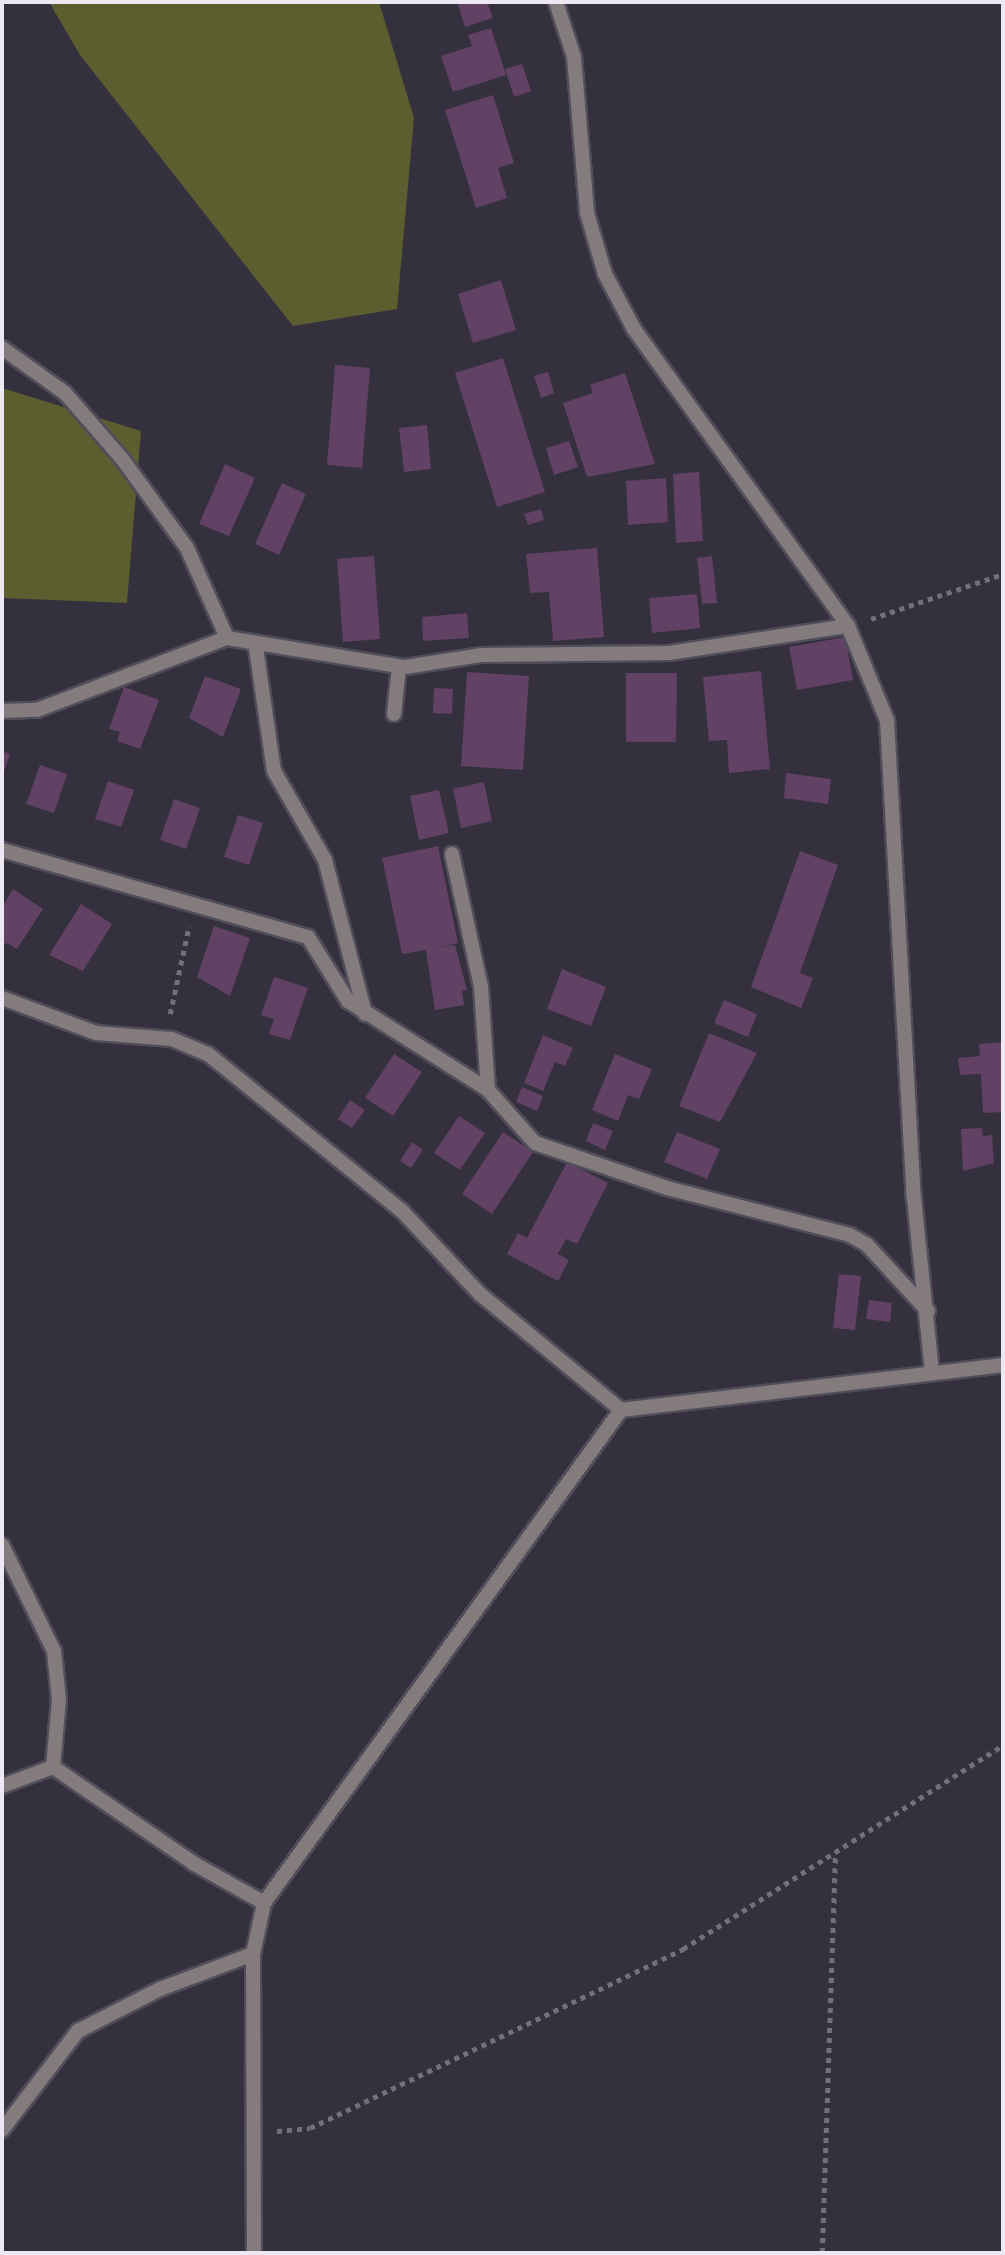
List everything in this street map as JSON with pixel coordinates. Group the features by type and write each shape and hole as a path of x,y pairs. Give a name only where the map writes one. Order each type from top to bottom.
{"street":[{"path":"556,2 575,57 587,214 606,274 634,329 848,626 887,720 914,1198 928,1312 932,1371"},
{"path":"2,348 65,393 123,460 187,548 228,638"},
{"path":"2,711 37,710 228,638 256,648 399,667 482,655 669,653 848,626"},
{"path":"256,648 274,771 325,860 365,1014"},
{"path":"394,714 399,667"},
{"path":"2,849 308,937 348,1001 488,1090 535,1143 667,1188 850,1235 867,1245 928,1312"},
{"path":"453,854 481,987 488,1090"},
{"path":"2,998 96,1033 166,1039 208,1054 402,1211 480,1294 621,1410 932,1371 1003,1365"},
{"path":"254,2253 256,2133 253,1954 264,1903 621,1410"},
{"path":"2,1545 54,1651 59,1699 53,1768"},
{"path":"53,1768 193,1863 264,1903"},
{"path":"2,1786 53,1768"},
{"path":"2,2130 78,2031 160,1989 253,1954"}],"path":[{"path":"848,626 1003,574"},
{"path":"166,1039 194,904"},
{"path":"256,2133 310,2128 683,1949 1003,1745"},
{"path":"822,2253 835,1851"}],"green space":[{"path":"49,2 379,2 414,118 397,309 293,326 80,55"},
{"path":"2,388 141,431 127,603 2,598"}],"building":[{"path":"457,2 487,2 493,18 465,27"},
{"path":"491,28 506,75 453,92 441,56 472,46 468,35"},
{"path":"522,64 531,91 514,97 505,69"},
{"path":"493,95 514,163 498,168 507,198 476,208 445,110"},
{"path":"501,280 516,330 473,343 458,294"},
{"path":"503,358 545,492 497,507 455,373"},
{"path":"335,365 370,368 362,468 327,465"},
{"path":"548,372 554,393 541,398 534,376"},
{"path":"625,373 655,464 587,477 563,403 593,393 590,385"},
{"path":"427,425 431,469 404,472 399,428"},
{"path":"569,441 578,467 554,475 546,448"},
{"path":"225,464 255,478 229,536 199,524"},
{"path":"699,472 703,541 676,543 673,474"},
{"path":"666,478 668,522 628,525 626,481"},
{"path":"282,483 306,494 279,555 255,544"},
{"path":"541,509 544,520 528,525 524,514"},
{"path":"597,548 604,637 553,641 549,592 530,593 526,554"},
{"path":"374,556 380,639 343,642 337,559"},
{"path":"712,556 717,603 702,604 697,558"},
{"path":"697,594 700,628 652,633 649,598"},
{"path":"467,613 469,638 423,641 422,617"},
{"path":"845,637 853,680 797,690 789,647"},
{"path":"761,671 770,769 729,773 727,740 709,741 703,677"},
{"path":"467,672 529,676 523,770 461,766"},
{"path":"626,673 677,673 676,742 626,742"},
{"path":"205,676 241,689 223,737 189,718"},
{"path":"124,687 159,700 140,749 117,741 120,732 109,729"},
{"path":"434,688 453,689 452,714 433,713"},
{"path":"2,751 10,754 2,777"},
{"path":"40,765 67,774 54,813 26,804"},
{"path":"786,773 831,779 828,804 784,798"},
{"path":"108,781 134,790 121,827 95,819"},
{"path":"484,782 492,821 461,828 453,789"},
{"path":"439,790 449,833 419,840 410,796"},
{"path":"174,799 200,808 186,849 160,840"},
{"path":"238,815 263,823 249,865 224,857"},
{"path":"438,846 458,943 441,947 455,945 467,990 462,991 464,1005 435,1010 426,950 402,954 382,858"},
{"path":"800,851 838,865 800,973 813,978 801,1008 751,987"},
{"path":"13,889 43,909 17,949 7,943 2,947 2,907"},
{"path":"81,904 112,924 83,971 49,955"},
{"path":"214,926 250,938 230,996 197,977"},
{"path":"562,969 606,987 591,1026 547,1009"},
{"path":"274,977 308,988 290,1040 269,1034 274,1019 261,1015"},
{"path":"724,1000 757,1014 748,1037 714,1023"},
{"path":"709,1033 757,1053 720,1122 679,1106"},
{"path":"543,1035 573,1048 565,1066 555,1062 543,1091 524,1083"},
{"path":"1003,1042 1003,1112 983,1113 981,1074 960,1075 958,1058 980,1056 979,1044"},
{"path":"394,1054 422,1072 393,1116 365,1098"},
{"path":"615,1054 652,1069 639,1099 628,1095 618,1121 592,1110"},
{"path":"522,1087 543,1096 537,1111 516,1102"},
{"path":"350,1100 365,1110 352,1128 338,1119"},
{"path":"459,1116 485,1133 460,1170 434,1153"},
{"path":"593,1123 613,1131 605,1150 586,1141"},
{"path":"982,1128 983,1136 992,1135 994,1163 963,1171 961,1129"},
{"path":"503,1132 533,1152 492,1214 462,1194"},
{"path":"677,1132 720,1149 707,1179 664,1162"},
{"path":"412,1142 423,1150 411,1168 400,1161"},
{"path":"567,1162 608,1183 577,1244 566,1239 558,1254 569,1260 558,1281 507,1254 518,1233 527,1238"},
{"path":"839,1274 861,1276 855,1330 833,1328"},
{"path":"869,1300 892,1303 890,1322 866,1319"}]}
